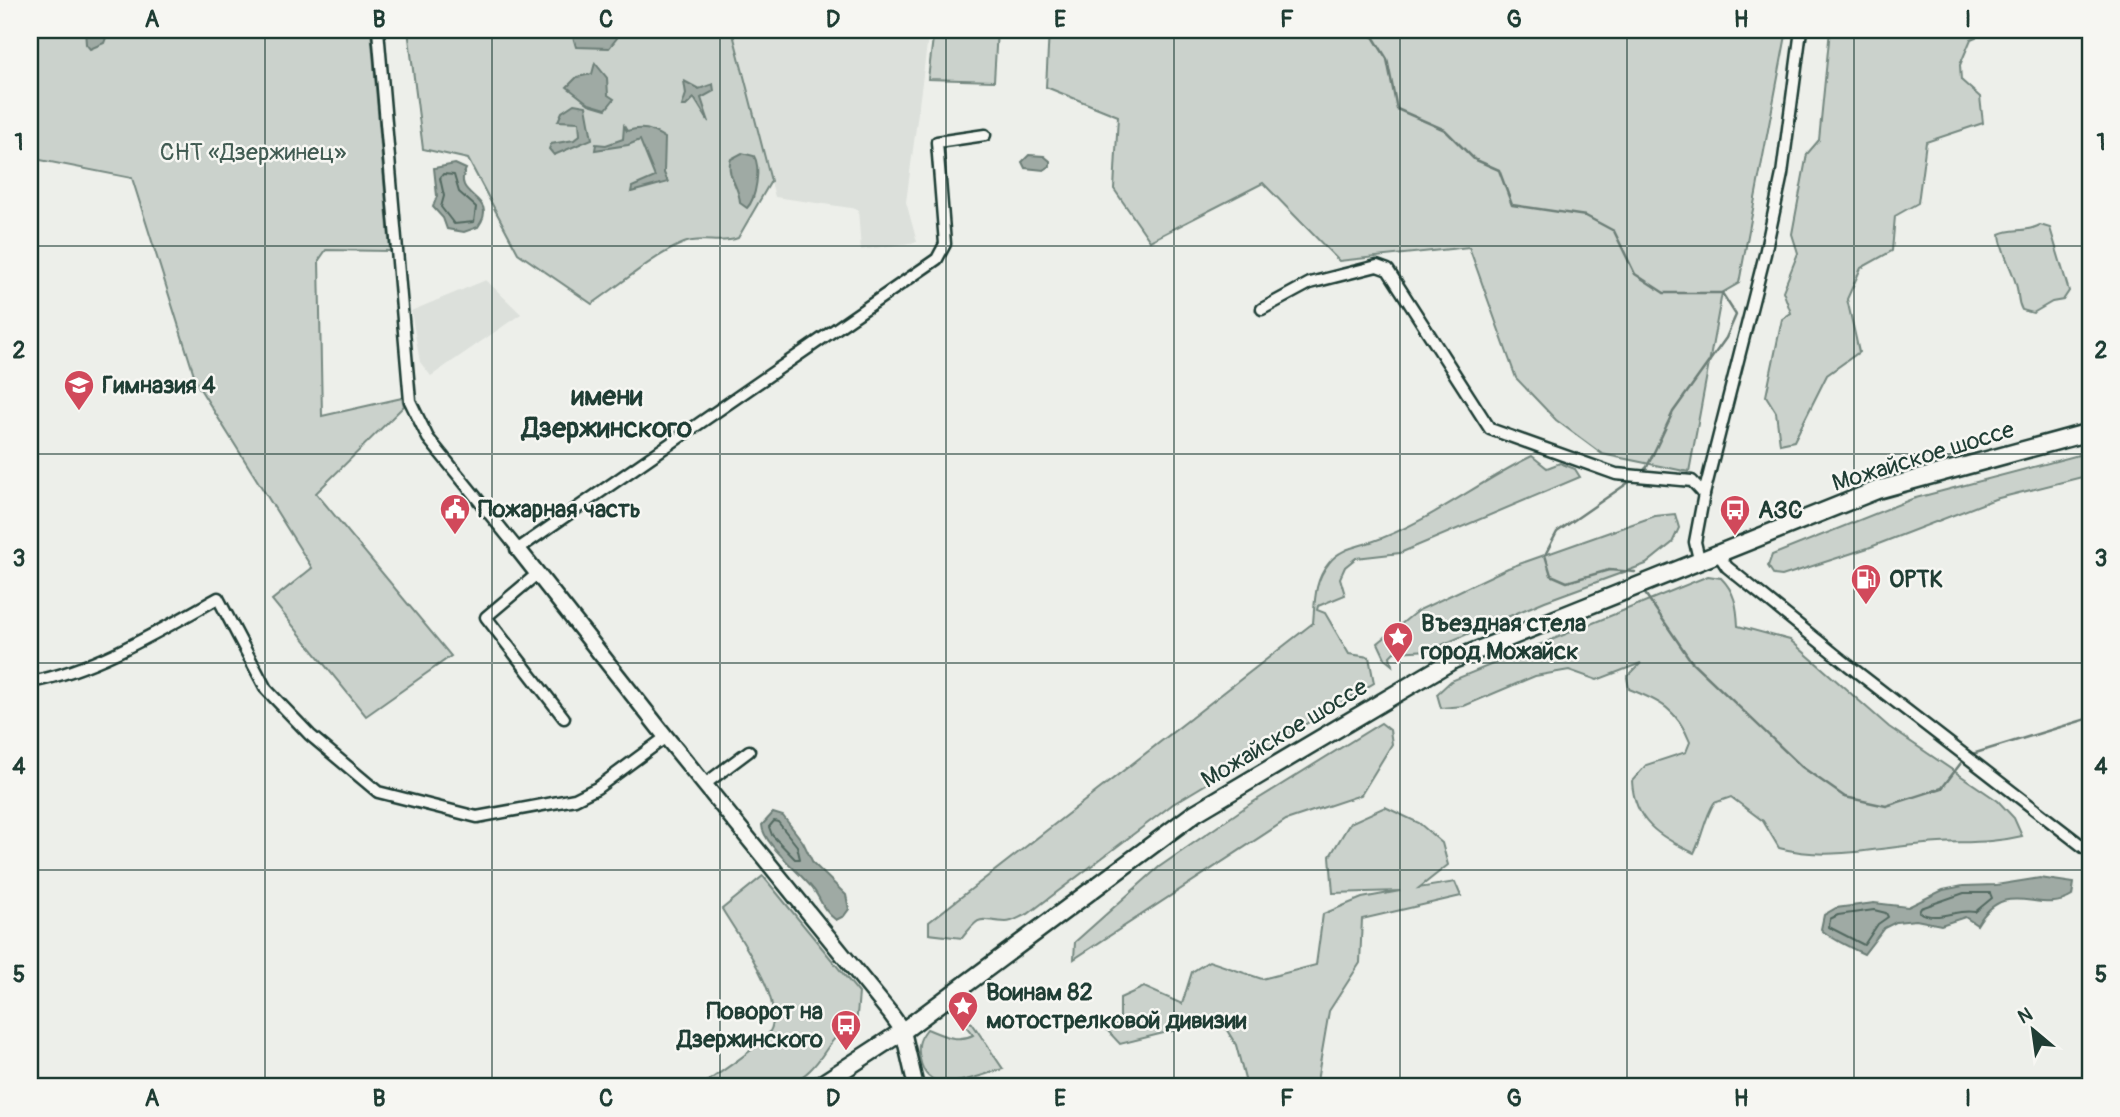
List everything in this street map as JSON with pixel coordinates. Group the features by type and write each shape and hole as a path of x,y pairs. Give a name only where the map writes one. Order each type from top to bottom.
{"main road":[{"name":"Можайское шоссе","path":"817,1087 903,1031 1169,832 1308,744 1474,650 1877,490 2090,432"}],"street":[{"path":"378,30 410,401 428,438 903,1031 916,1087"},
{"path":"1699,559 1695,542 1704,494 1771,228 1782,174 1801,30"},
{"path":"518,549 937,259 945,244 937,142 985,135"},
{"path":"1262,309 1310,283 1377,266 1388,270 1490,429 1616,474 1692,481 1704,494"},
{"path":"1717,552 1727,567 1847,665 2090,852"},
{"path":"537,574 486,617 564,718"},
{"path":"30,682 50,678 116,651 218,598 266,689 310,736 378,792 477,817 575,799 597,788 666,737"},
{"path":"705,784 749,751"}],"shaded area":[{"path":"732,30 929,30 906,202 917,242 861,250 858,209 775,197"},
{"path":"486,280 521,314 431,376 420,362 411,311"}],"green space":[{"name":"СНТ «Дзержинец»","path":"30,30 371,30 390,251 326,250 319,260 322,416 402,398 404,406 316,493 451,656 366,716 272,600 312,568 197,384 132,178 30,158"},
{"path":"408,30 732,30 771,181 738,238 684,243 649,263 592,304 518,253 468,159 423,149"},
{"path":"934,30 997,30 994,81 928,79"},
{"path":"1049,30 1787,30 1739,283 1722,293 1689,472 1602,454 1556,420 1516,378 1469,247 1339,261 1263,183 1150,241 1114,189 1118,116 1046,87"},
{"path":"1830,30 1992,30 1971,39 1960,65 1961,80 1980,97 1983,123 1926,142 1918,203 1895,216 1892,251 1861,268 1847,299 1859,352 1827,375 1794,441 1780,444 1776,412 1766,396 1782,319 1791,313 1783,291 1798,253 1792,234 1807,154 1819,140"},
{"path":"2040,225 2050,228 2069,291 2063,300 2052,302 2033,313 2020,307 2018,291 2000,234"},
{"path":"2090,452 2090,475 1995,499 1868,548 1782,576 1774,575 1768,566 1772,555 1912,499"},
{"path":"1532,456 1547,468 1560,463 1575,469 1580,477 1400,553 1356,558 1345,567 1340,578 1345,595 1318,606 1317,610 1325,613 1349,654 1369,657 1374,683 1173,804 1028,914 1009,922 978,921 962,938 929,934 929,922 1313,623 1320,577 1333,558 1348,549 1413,524"},
{"path":"1675,514 1679,528 1672,543 1646,564 1545,601 1430,650 1394,652 1390,656 1392,665 1386,660 1378,643 1417,611 1508,568 1655,516"},
{"path":"1708,576 1721,578 1732,594 1738,626 1790,640 1889,727 1998,801 2014,818 2022,836 1834,854 1797,852 1779,848 1763,821 1731,797 1714,803 1694,853 1670,841 1651,826 1644,818 1634,795 1632,781 1646,765 1686,752 1690,742 1673,714 1650,698 1629,689 1627,677 1641,663 1597,680 1569,670 1535,676 1464,706 1441,708 1437,694 1451,681"},
{"path":"1381,723 1390,730 1392,744 1361,795 1286,820 1074,959 1075,942 1159,867 1250,804"},
{"path":"1385,807 1419,823 1442,843 1448,865 1419,888 1455,882 1461,896 1362,919 1360,963 1329,1011 1316,1087 1247,1087 1236,1045 1220,1019 1120,1044 1107,1030 1120,1022 1120,998 1144,987 1182,1004 1192,972 1209,961 1262,979 1316,965 1323,914 1362,898 1400,891 1333,893 1330,856 1350,823"},
{"path":"763,876 859,993 856,1026 834,1039 810,1070 786,1084 758,1089 700,1087 759,1044 773,1025 773,1009 768,991 750,954 722,909"},
{"path":"966,1020 972,1023 1003,1069 954,1082 932,1079 925,1072 920,1059 919,1043 922,1036 927,1029 950,1037 973,1035 965,1025"}],"water":[{"path":"85,30 109,30 104,43 90,49 86,44"},
{"path":"571,30 583,30 588,34 594,30 615,30 617,38 609,48 576,47"},
{"path":"595,63 607,78 608,95 614,99 606,109 589,104 567,87 577,77 592,74"},
{"path":"684,81 699,89 713,84 714,91 701,98 709,122 694,98 686,106 682,106 686,94"},
{"path":"574,104 586,106 592,139 554,155 549,149 551,144 574,140 580,135 579,122 558,121 562,112"},
{"path":"624,126 627,131 647,129 665,138 664,173 668,182 631,192 632,187 655,177 640,140 628,145 595,150 596,144 606,145 623,139"},
{"path":"742,153 754,156 757,168 755,190 747,208 740,203 730,170 731,159"},
{"path":"1029,155 1044,156 1050,161 1050,166 1044,170 1025,168 1022,162"},
{"path":"455,164 466,169 464,186 484,209 478,227 464,232 447,229 443,218 433,207 437,196 434,168"},
{"path":"773,813 783,816 803,842 813,863 846,895 849,909 844,916 836,920 831,916 813,889 768,840 762,825"},
{"path":"2040,878 2074,883 2072,896 2060,901 2012,899 2000,902 1988,910 1977,925 1965,917 1941,925 1916,920 1896,922 1884,928 1864,954 1834,939 1821,929 1824,915 1836,908 1874,903 1908,907 1943,890"}],"waterway":[{"path":"1369,30 1387,59 1397,109 1445,130 1474,159 1499,170 1512,205 1586,216 1614,231 1635,274 1664,293 1722,293 1736,315 1726,338 1673,412 1647,467 1640,474"},
{"path":"1635,478 1557,532 1545,555 1551,575 1567,582 1609,570 1635,572"},
{"path":"1644,592 1691,661 1802,767 1845,797 1886,806 1942,788 1964,759"},
{"path":"1969,755 2090,718"}],"place":[{"name":"Гимназия 4","path":"79,412"},
{"name":"Пожарная часть","path":"455,536"},
{"name":"АЗС","path":"1735,537"},
{"name":"ОРТК","path":"1866,606"},
{"name":"Въездная стела город Можайск","path":"1398,664"},
{"name":"Воинам 82 мотострелковой дивизии","path":"963,1033"},
{"name":"Поворот на Дзержинского","path":"846,1052"}],"district":[{"name":"имени Дзержинского","path":"607,411"}]}
